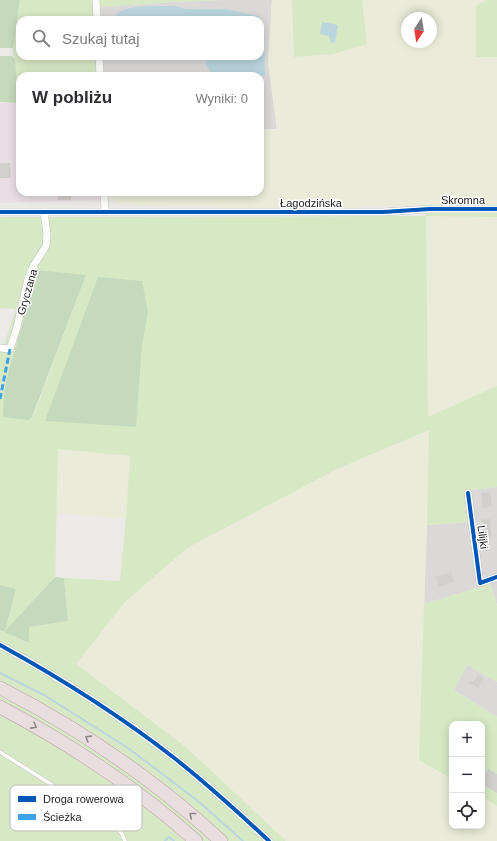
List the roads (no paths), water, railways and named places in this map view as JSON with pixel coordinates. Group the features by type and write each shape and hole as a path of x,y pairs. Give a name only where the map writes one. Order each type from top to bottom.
{"highway":[{"path":"0,688 60,720 129,766 197,819 221,841"},
{"path":"0,707 53,736 124,785"},
{"path":"142,798 196,841"}],"street":[{"path":"96,0 97,16"},
{"path":"99,60 100,72"},
{"path":"104,196 105,212"},
{"name":"Łagodzińska","path":"0,212 383,212 430,209"},
{"name":"Skromna","path":"430,209 497,209"},
{"name":"Gryczana","path":"0,348 10,349 18,327 28,280 34,265 46,246 47,234 44,212"},
{"name":"Lilijki","path":"468,492 480,583 497,577"},
{"path":"0,645 39,667 131,726 174,758 269,841"}],"lane":[{"path":"0,752 52,785"},
{"path":"119,831 125,841"}],"water":[{"path":"175,6 186,9 225,9 259,16 116,16 124,10 135,7"},
{"path":"322,22 338,25 335,42 331,43 329,36 320,34"},
{"path":"264,35 265,75 264,76 264,72 210,72 206,65 205,60 264,60"}],"waterway":[{"path":"0,673 44,695 128,748 198,801 243,841"},
{"path":"165,841 169,837 174,841"}]}
